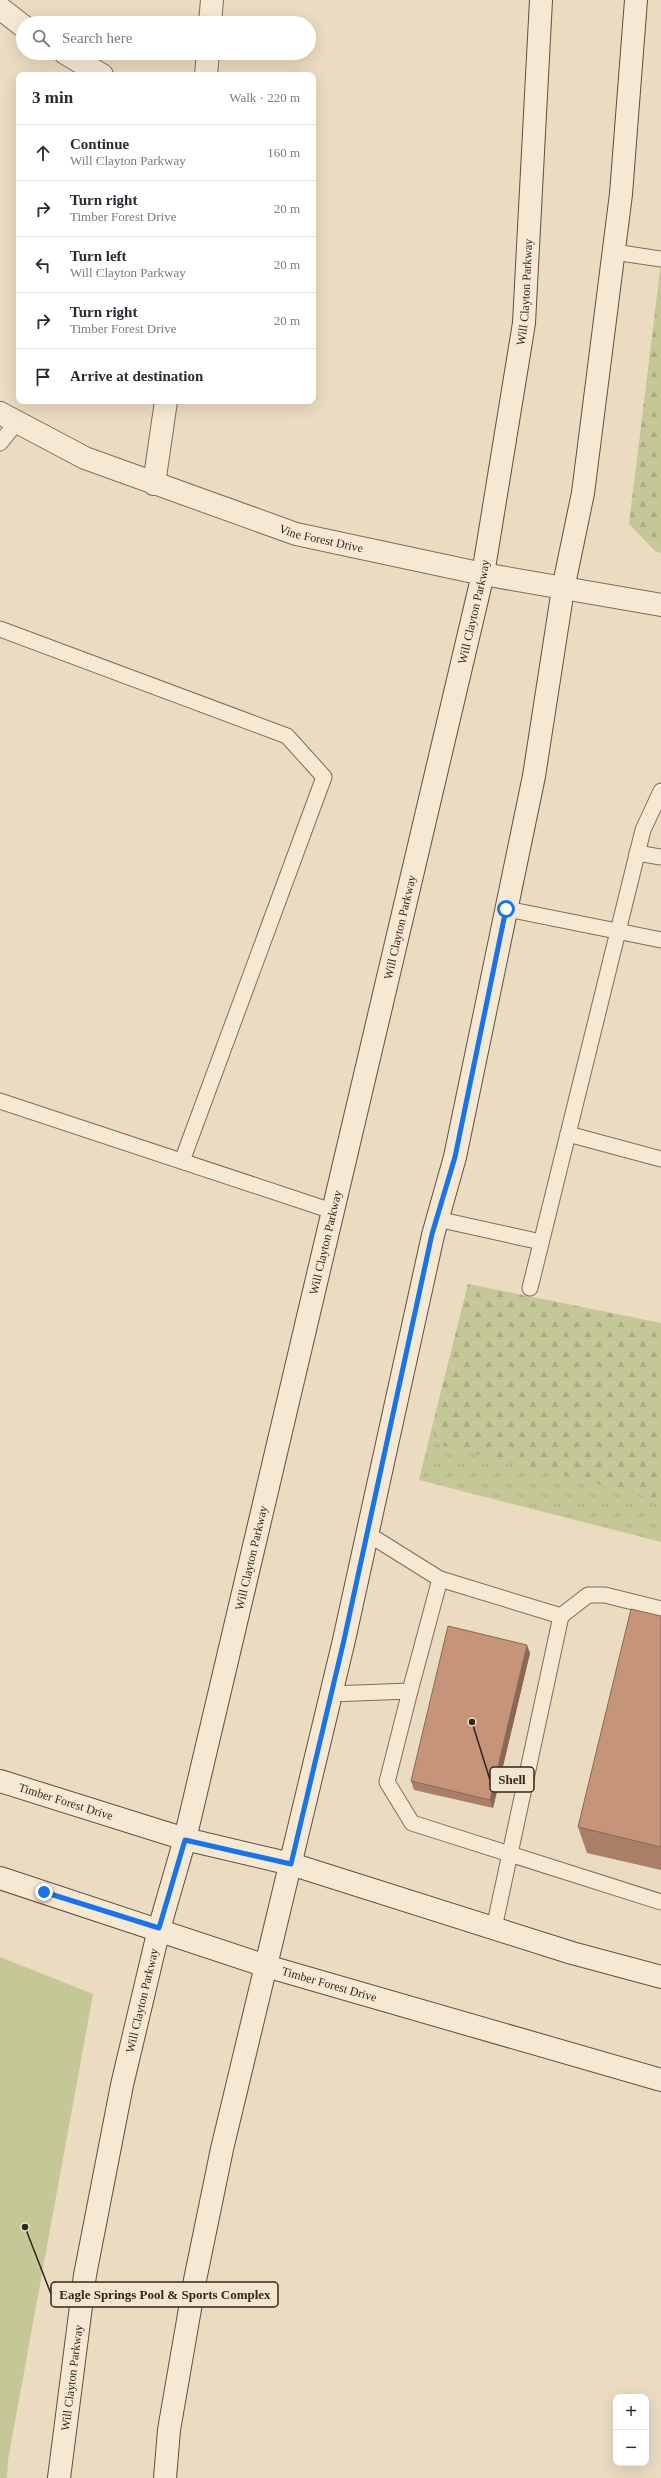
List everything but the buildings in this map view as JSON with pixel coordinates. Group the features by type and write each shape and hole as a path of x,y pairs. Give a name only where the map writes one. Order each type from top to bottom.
{"main road":[{"path":"211,16 212,0"},
{"name":"Will Clayton Parkway","path":"59,2478 84,2275 122,2085 159,1928 185,1840 483,574 524,323 541,0"},
{"path":"165,2478 169,2430 195,2280 222,2149 291,1864 368,1534 437,1219 455,1157 534,776 564,589 584,493 621,194 636,0"},
{"path":"0,8 16,21"},
{"path":"77,60 97,72"},
{"path":"206,72 207,60"},
{"path":"154,484 166,404"},
{"name":"Vine Forest Drive","path":"9,418 85,458 296,534 483,574 661,605"},
{"name":"Timber Forest Drive","path":"0,1781 185,1840 291,1864 494,1928 661,1977"},
{"name":"Timber Forest Drive","path":"0,1878 159,1928 266,1966 661,2080"}],"lane":[{"path":"614,252 661,259"},
{"path":"0,443 9,418"},
{"path":"0,629 287,736 324,777 182,1161"},
{"path":"530,1288 643,830 661,791"},
{"path":"637,853 661,857"},
{"path":"506,909 661,940"},
{"path":"0,1101 332,1211"},
{"path":"568,1134 661,1159"},
{"path":"437,1219 541,1242"},
{"path":"368,1534 440,1579 562,1616"},
{"path":"440,1579 387,1782 412,1823 661,1902"},
{"path":"494,1928 562,1616 588,1595 605,1595 661,1609"},
{"path":"330,1694 410,1691"}],"green space":[{"path":"661,263 661,553 655,551 629,524"},
{"path":"468,1284 661,1323 661,1500 437,1444 432,1427"},
{"path":"432,1427 661,1474 661,1542 419,1480"},
{"path":"0,1957 93,1994 8,2460 7,2478 0,2478"}],"place":[{"name":"Shell","path":"472,1722"},
{"name":"Eagle Springs Pool & Sports Complex","path":"25,2227"}],"route":[{"path":"44,1892 159,1928 185,1840 291,1864 344,1640 432,1234 455,1157 506,909"}]}
